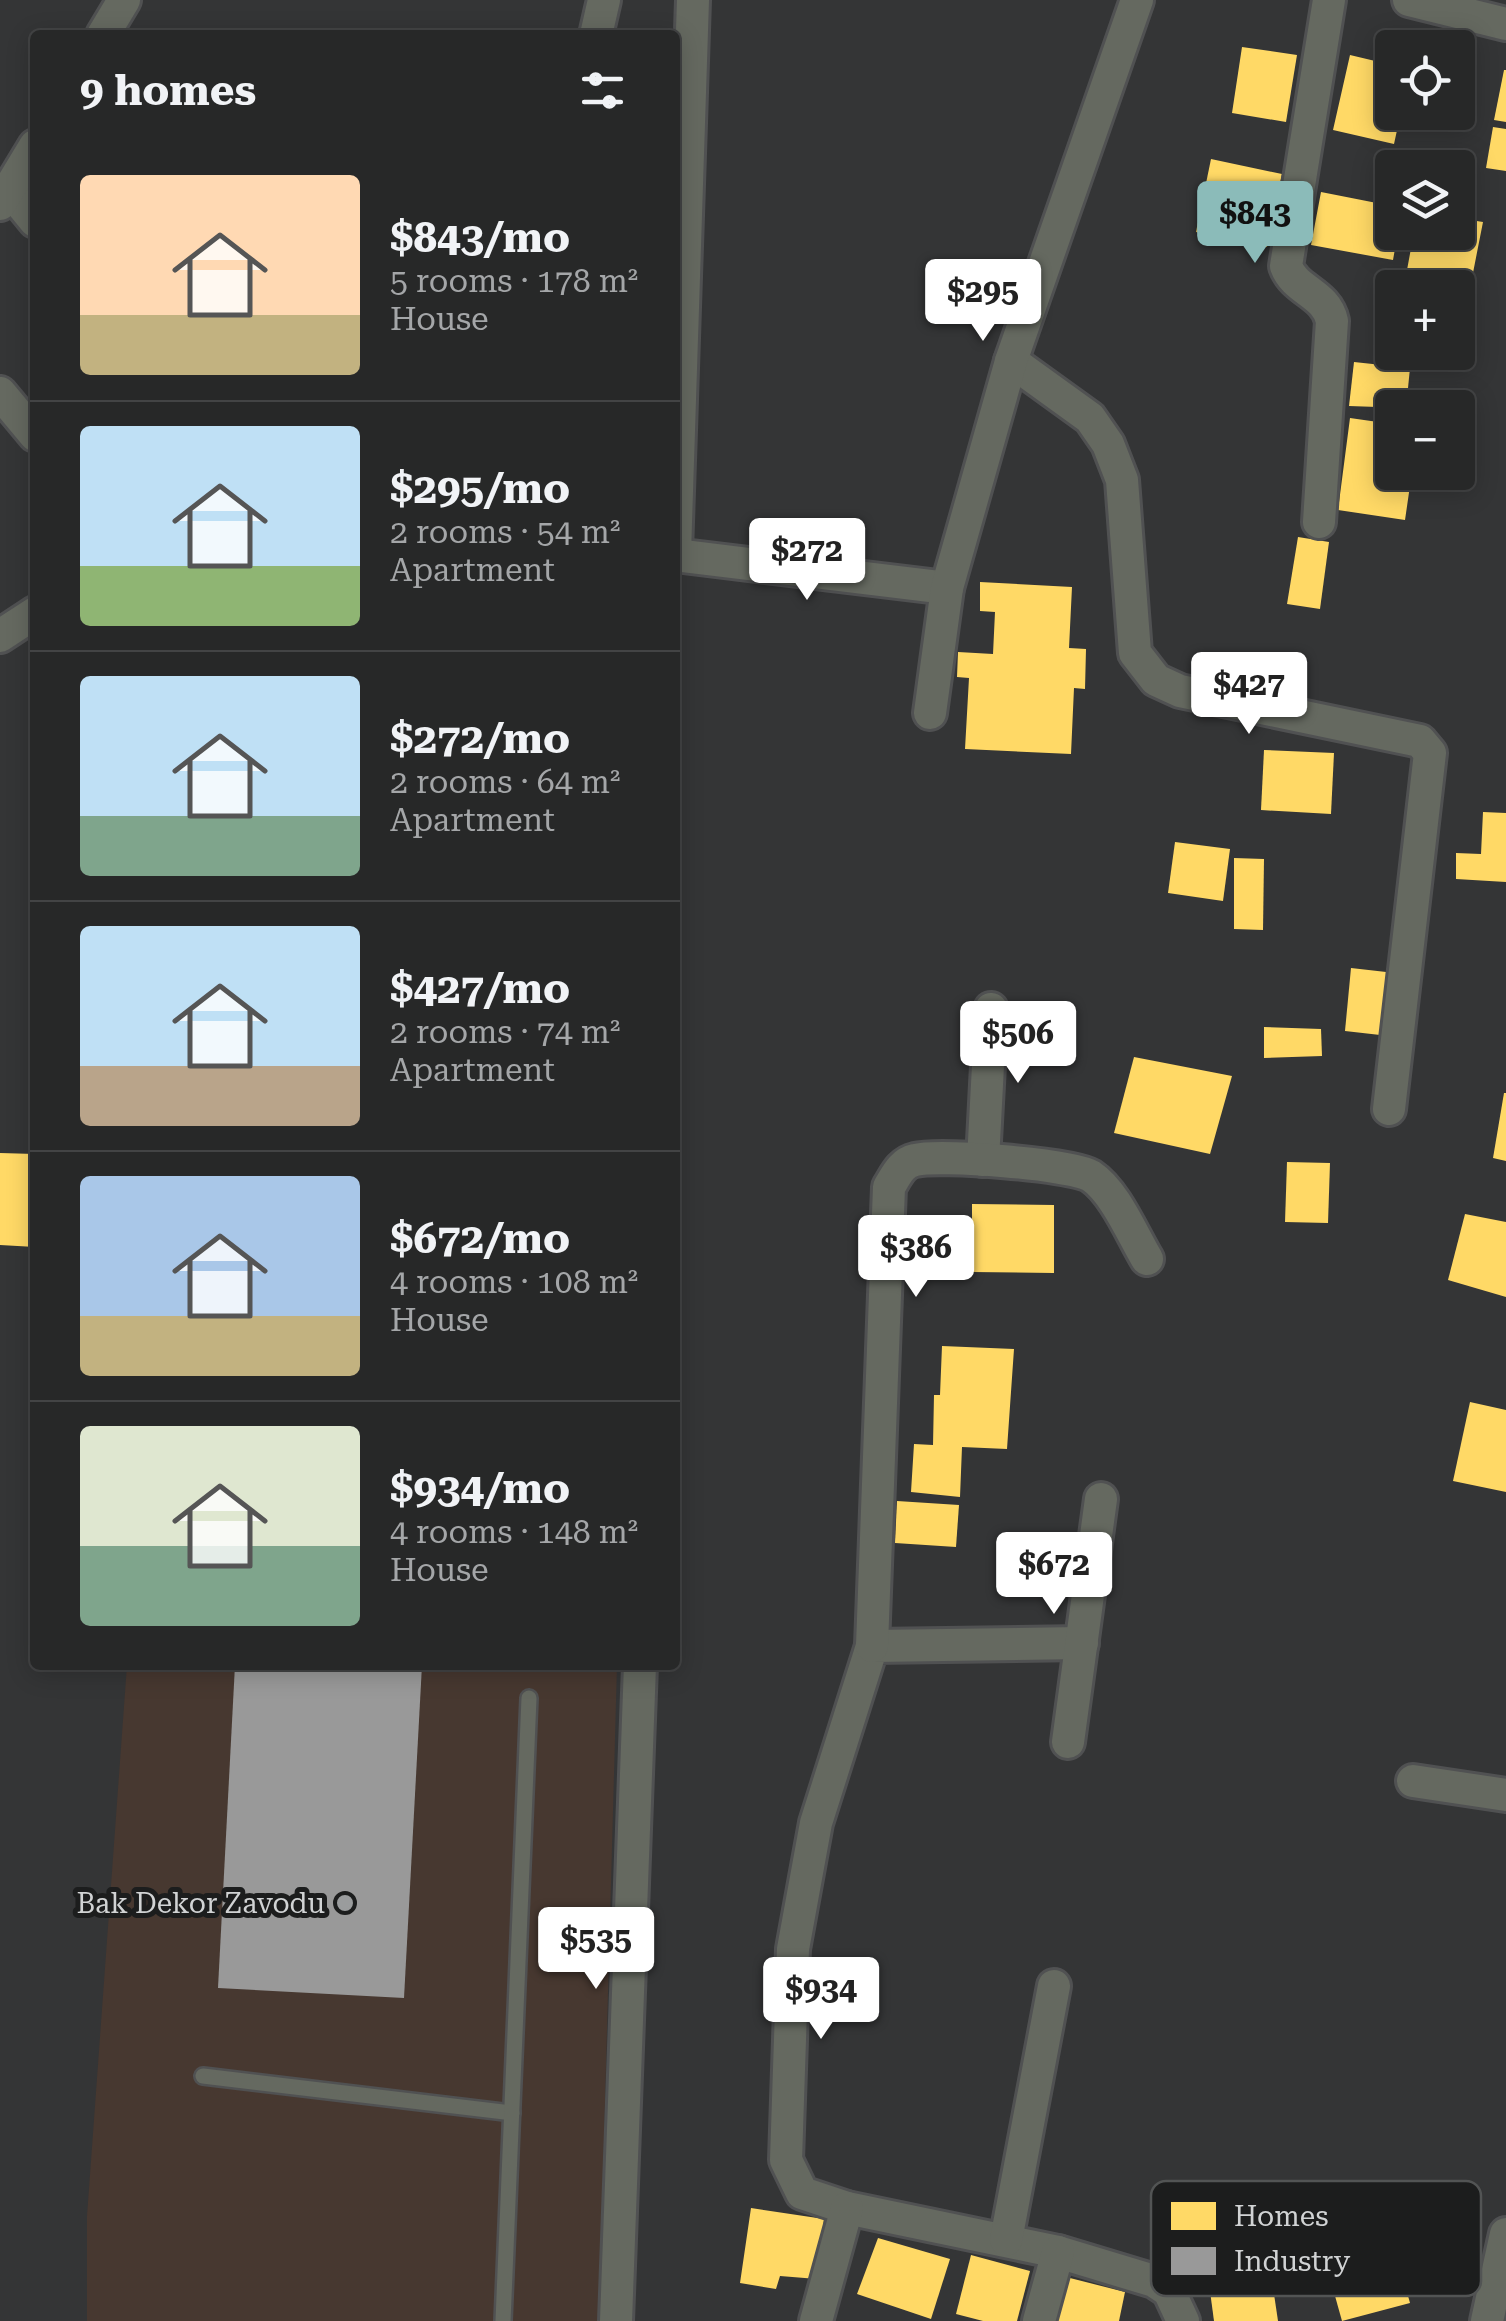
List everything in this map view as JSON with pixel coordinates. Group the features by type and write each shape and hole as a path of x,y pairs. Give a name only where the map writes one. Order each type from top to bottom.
{"street":[{"path":"106,30 124,0"},
{"path":"597,30 604,0"},
{"path":"680,400 693,0"},
{"path":"930,713 947,588 1011,361 1137,0"},
{"path":"1319,522 1332,321 1323,300 1290,278 1286,266 1329,0"},
{"path":"1410,0 1506,24"},
{"path":"30,154 4,196 30,216"},
{"path":"1011,361 1090,418 1108,444 1122,480 1135,654 1156,680 1180,691 1420,741 1430,754 1389,1109"},
{"path":"0,393 30,428"},
{"path":"680,555 947,588"},
{"path":"0,636 30,616"},
{"path":"983,1160 991,1009"},
{"path":"1147,1259 1106,1191 1091,1176 983,1160 914,1160 901,1167 889,1187 872,1646 816,1823 793,1949 786,2160 802,2193 847,2208 1058,2252 1151,2280"},
{"path":"1068,1742 1101,1500"},
{"path":"872,1646 1082,1643"},
{"path":"616,2321 640,1670"},
{"path":"1413,1781 1506,1795"},
{"path":"1006,2240 1054,1986"},
{"path":"816,2321 847,2208"},
{"path":"1488,2321 1506,2234"},
{"path":"1039,2321 1058,2252"},
{"path":"1171,2296 1182,2321"}],"lane":[{"path":"503,2321 530,1698"},
{"path":"203,2076 512,2113"}],"shaded area":[{"name":"Bak Dekor Zavodu","path":"127,1670 617,1670 599,2321 87,2321 87,2216"}],"building: Homes":[{"path":"1242,47 1297,55 1286,122 1232,113"},
{"path":"1350,55 1375,61 1375,130 1397,130 1394,144 1333,130"},
{"path":"1506,70 1506,122 1494,120"},
{"path":"1493,127 1506,129 1506,171 1486,168"},
{"path":"1211,159 1282,174 1267,247 1196,232"},
{"path":"1321,192 1375,203 1375,250 1395,250 1393,260 1311,245"},
{"path":"1475,221 1483,222 1474,270 1407,270 1411,250 1475,250"},
{"path":"1354,362 1375,364 1375,370 1410,370 1408,390 1375,390 1375,407 1349,406"},
{"path":"1350,418 1375,422 1375,490 1409,490 1405,520 1338,510"},
{"path":"1298,537 1329,542 1320,609 1287,604"},
{"path":"980,582 1072,587 1069,648 1086,649 1085,689 1074,688 1071,754 965,749 969,678 957,677 958,652 993,654 995,612 980,611"},
{"path":"1264,750 1334,753 1331,814 1261,810"},
{"path":"1483,812 1506,813 1506,882 1456,879 1456,853 1481,854"},
{"path":"1175,842 1230,849 1223,901 1168,893"},
{"path":"1234,858 1264,859 1263,930 1234,929"},
{"path":"1351,968 1395,973 1389,1036 1345,1031"},
{"path":"1264,1027 1321,1029 1322,1056 1264,1058"},
{"path":"1134,1057 1232,1076 1210,1154 1114,1133"},
{"path":"1506,1093 1506,1161 1493,1158"},
{"path":"0,1153 30,1154 30,1247 0,1245"},
{"path":"1287,1162 1330,1163 1328,1223 1285,1222"},
{"path":"972,1204 1054,1205 1054,1273 972,1272"},
{"path":"1465,1214 1506,1222 1506,1297 1448,1280"},
{"path":"942,1346 1014,1349 1007,1449 962,1447 960,1497 911,1492 914,1444 933,1445 934,1395 940,1395"},
{"path":"1470,1402 1506,1410 1506,1492 1453,1481"},
{"path":"897,1501 959,1505 956,1547 895,1543"},
{"path":"751,2208 824,2219 817,2279 780,2276 776,2289 740,2283"},
{"path":"878,2238 950,2259 931,2319 857,2294"},
{"path":"971,2255 1030,2271 1017,2321 983,2321 956,2314"},
{"path":"1066,2277 1125,2292 1119,2321 1056,2321"},
{"path":"1211,2296 1274,2296 1278,2321 1214,2321"},
{"path":"1335,2296 1408,2296 1410,2303 1342,2321"}],"building: Industry":[{"path":"235,1670 422,1670 404,1998 218,1988"}],"place":[{"name":"Bak Dekor Zavodu","path":"345,1903"}]}
